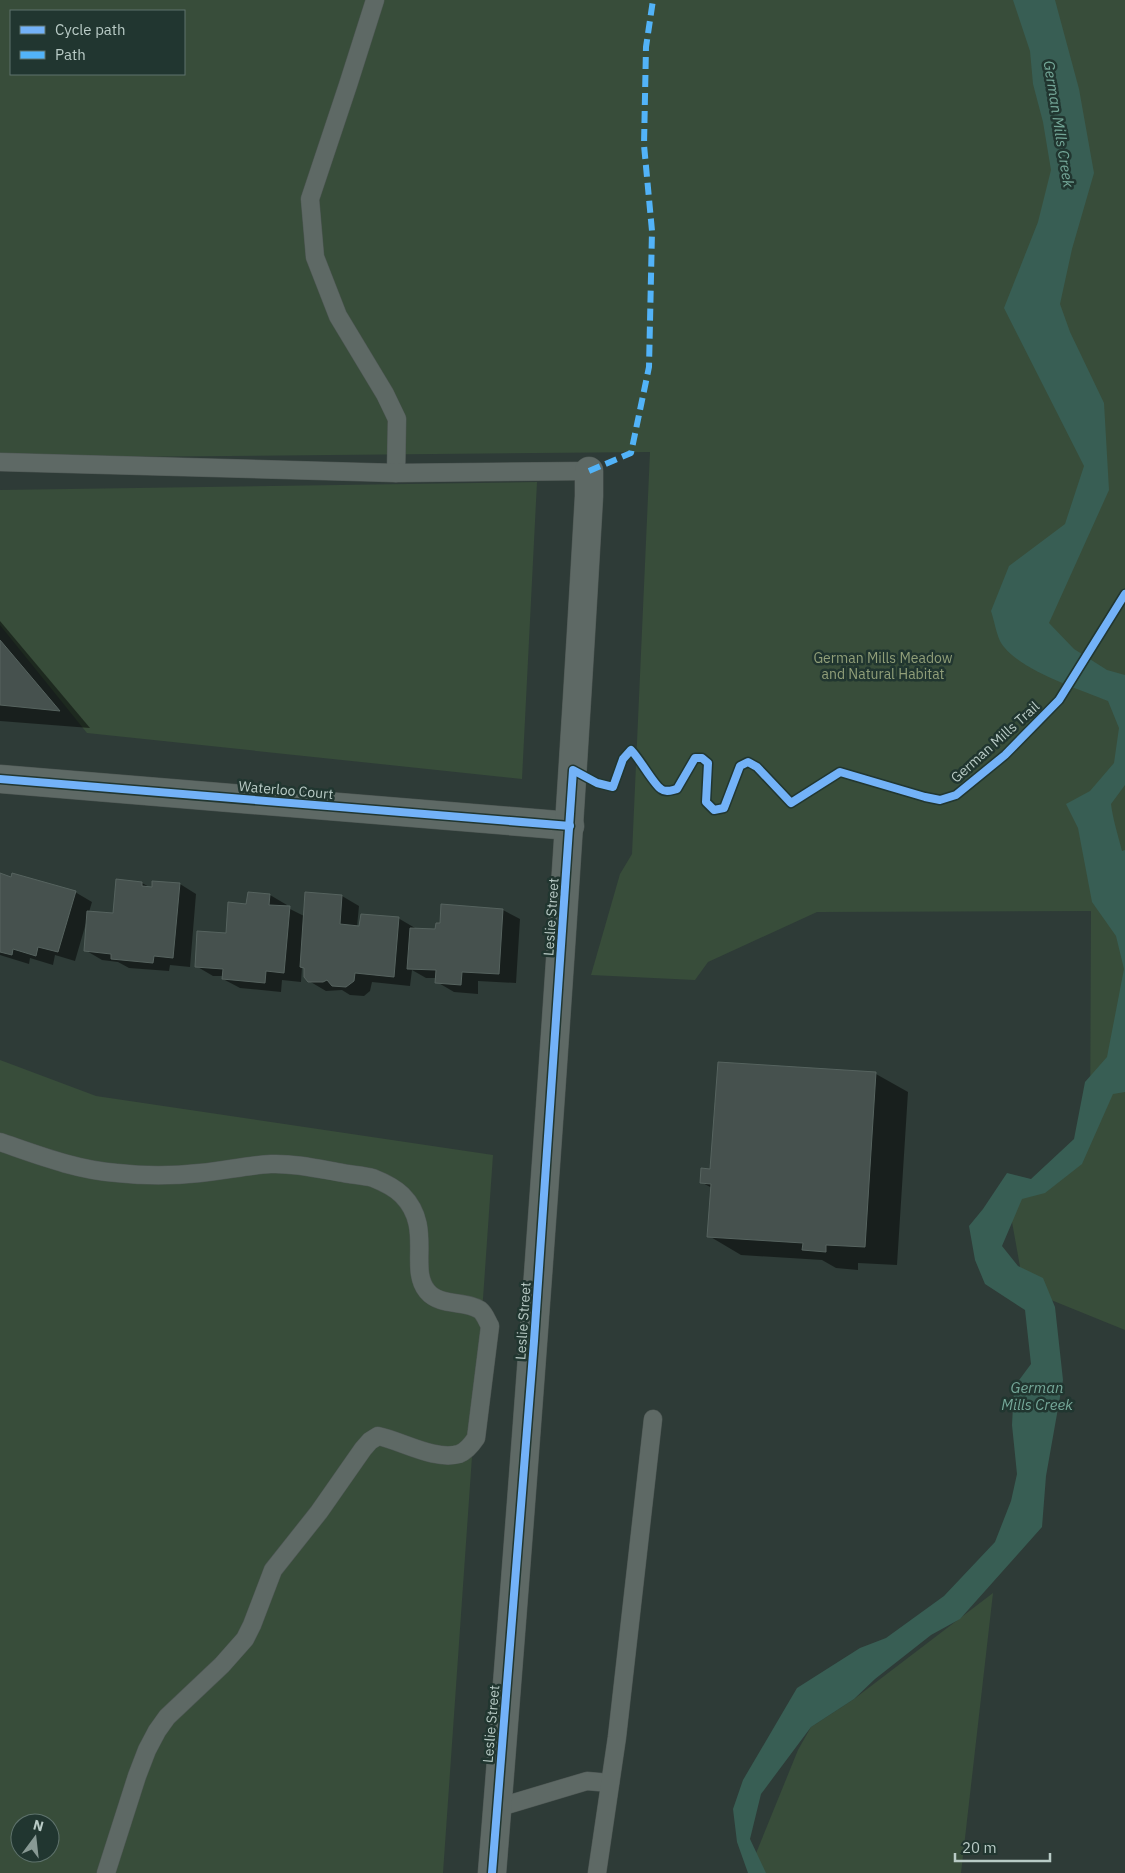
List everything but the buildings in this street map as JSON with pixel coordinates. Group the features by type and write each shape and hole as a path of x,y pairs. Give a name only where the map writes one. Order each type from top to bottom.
{"street":[{"name":"Leslie Street","path":"492,1873 534,1341 570,826 589,471"},
{"name":"Waterloo Court","path":"0,779 570,826"}],"lane":[{"path":"374,0 310,199 315,257 338,316 385,394 397,419 396,473"},
{"path":"0,462 396,473 589,471"},
{"path":"0,1142 91,1170 150,1175 199,1173 272,1164 370,1178 390,1186 400,1193 414,1212 419,1227 422,1279 427,1291 436,1298 479,1310 485,1315 490,1326 476,1438 470,1446 458,1454 440,1454 420,1450 378,1436 363,1449 319,1512 273,1570 245,1639 167,1717 157,1731 140,1767 106,1873"},
{"path":"597,1873 610,1783 654,1419"},
{"path":"497,1808 587,1781 610,1783"}],"green space":[{"name":"German Mills Meadow and Natural Habitat","path":"0,0 1125,0 1125,1330 1024,1289 1009,1205 1090,1142 1091,911 817,912 708,962 695,980 591,975 620,874 632,854 650,452 0,458"},
{"path":"537,482 522,779 87,733 0,625 0,490"},
{"path":"0,1060 96,1096 493,1155 443,1873 0,1873"},
{"path":"993,1593 961,1873 748,1873 798,1750 811,1727 854,1699"}],"water":[{"name":"German Mills Creek","path":"1013,0 1055,0 1079,89 1094,173 1072,249 1060,304 1070,332 1104,403 1109,490 1049,623 1074,649 1107,670 1125,675 1125,785 1111,804 1122,851 1125,850 1125,1092 1113,1094 1082,1164 1045,1193 1022,1199 1002,1246 1018,1266 1043,1278 1055,1307 1063,1380 1046,1476 1042,1527 960,1619 931,1635 875,1679 854,1699 811,1727 761,1794 750,1839 766,1873 748,1873 737,1842 733,1809 743,1780 797,1688 860,1648 886,1638 944,1596 995,1542 1011,1501 1017,1474 1012,1425 1014,1387 1031,1364 1025,1310 985,1284 975,1260 969,1226 1007,1173 1031,1179 1074,1139 1085,1082 1107,1057 1124,969 1116,936 1092,902 1078,828 1066,804 1090,791 1114,763 1119,728 1108,701 1033,669 1008,651 997,634 991,611 1009,566 1065,524 1084,466 1004,308 1038,222 1051,170 1043,122 1033,84 1030,51"}],"marked path":[{"path":"589,471 631,453 649,367 652,231 644,145 646,47 653,0"}],"cycle path":[{"name":"German Mills Trail","path":"492,1873 534,1341 573,770 597,783 613,787 623,759 631,750 658,787 669,791 677,789 695,758 702,758 708,763 706,802 714,810 724,808 740,766 748,762 757,767 791,803 840,772 940,800 956,795 1005,755 1059,700 1125,594"},
{"path":"0,779 570,826"}]}
